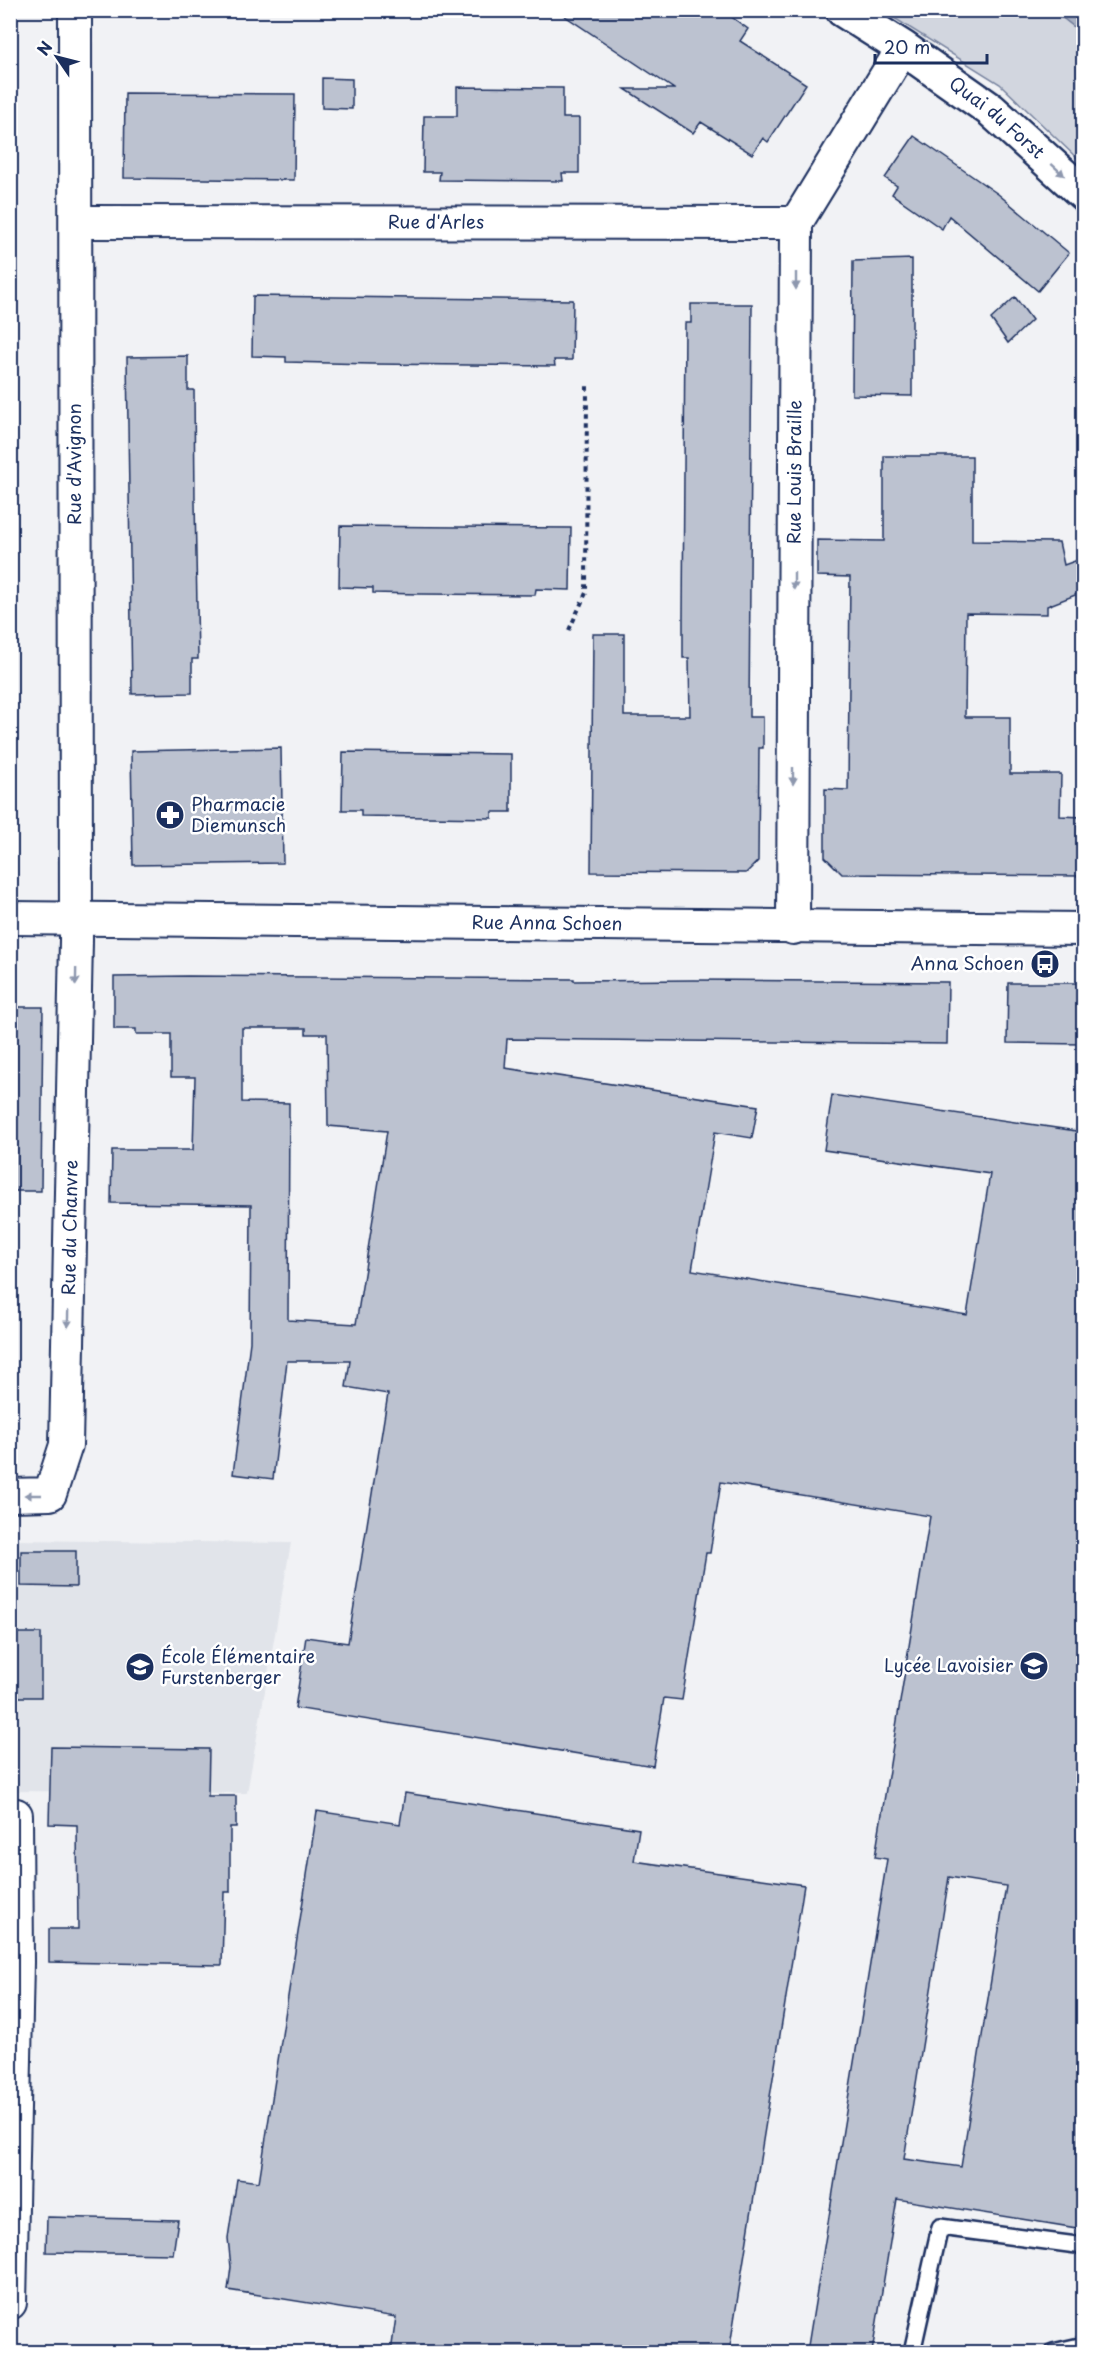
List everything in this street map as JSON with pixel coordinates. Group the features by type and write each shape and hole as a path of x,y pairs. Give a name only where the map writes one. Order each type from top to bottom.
{"street":[{"name":"Rue d'Avignon","path":"75,10 75,918"},
{"name":"Quai du Forst","path":"843,10 903,48 991,110 1083,194"},
{"path":"796,223 903,48"},
{"name":"Rue d'Arles","path":"76,222 796,223"},
{"name":"Rue Louis Braille","path":"793,928 796,223"},
{"name":"Rue Anna Schoen","path":"10,918 793,928 1083,929"},
{"name":"Rue du Chanvre","path":"10,1495 50,1494 66,1445 75,918"},
{"path":"10,1815 16,1815 17,1962 10,2303"}],"lane":[{"path":"912,2352 940,2228 1083,2246"},
{"path":"1053,2352 1083,2345"}],"path":[{"path":"569,630 586,593 587,383"}],"shaded area":[{"path":"883,11 1054,11 1083,34 1083,164 1000,84"},
{"name":"École Élémentaire Furstenberger","path":"11,1540 291,1543 247,1793 11,1791"}],"water":[{"path":"1054,11 1083,11 1083,34"}],"building":[{"path":"556,10 722,10 748,29 740,41 806,84 768,142 763,138 752,154 701,122 693,133 625,89 674,89"},
{"path":"322,78 352,79 352,109 322,108"},
{"path":"457,87 563,88 563,118 579,118 579,173 562,173 563,181 439,180 440,172 423,172 424,116 457,116"},
{"path":"125,93 295,94 294,180 124,178"},
{"path":"914,136 998,194 1069,253 1038,291 949,216 942,229 892,194 897,186 885,178"},
{"path":"912,259 912,396 852,395 853,261"},
{"path":"253,296 573,300 572,360 554,360 555,366 372,364 286,362 286,357 252,356"},
{"path":"1015,297 1032,320 1008,343 991,319"},
{"path":"691,304 752,304 749,717 763,717 763,748 759,748 758,861 746,873 591,872 593,634 624,634 624,716 690,716 689,658 683,658 683,617 685,323 691,323"},
{"path":"188,356 188,390 194,390 198,659 192,659 192,693 132,694 127,357"},
{"path":"884,456 972,456 972,541 1059,542 1064,565 1083,558 1083,592 1047,606 1047,614 966,613 965,717 1010,717 1010,774 1061,774 1060,816 1083,817 1083,876 842,874 825,857 825,789 848,790 850,577 817,576 817,540 884,541"},
{"path":"340,526 571,528 570,590 536,589 535,595 419,594 373,593 373,588 339,587"},
{"path":"281,748 283,863 133,865 131,751"},
{"path":"343,752 511,754 511,812 492,812 492,818 361,816 361,810 342,810"},
{"path":"114,977 948,982 947,1044 507,1039 505,1068 758,1106 752,1138 715,1132 692,1270 967,1315 990,1174 824,1150 832,1095 1083,1132 1083,2229 897,2199 872,2352 807,2352 887,1859 875,1857 930,1516 721,1482 710,1553 706,1553 682,1700 664,1698 653,1766 295,1708 306,1637 348,1643 388,1394 346,1387 350,1361 287,1361 273,1479 233,1474 250,1342 251,1205 111,1203 112,1150 193,1150 195,1077 171,1077 171,1034 136,1034 136,1029 114,1029","holes":["242,1028 306,1028 306,1034 327,1034 328,1126 387,1131 356,1324 288,1320 289,1103 242,1102","949,1877 1006,1886 961,2167 904,2159"]},
{"path":"1008,983 1083,983 1083,1044 1007,1043"},
{"path":"10,1007 43,1007 41,1191 10,1191"},
{"path":"21,1551 76,1551 76,1587 21,1586"},
{"path":"10,1633 41,1633 41,1697 10,1697"},
{"path":"51,1747 209,1749 208,1796 236,1796 236,1827 230,1827 230,1892 224,1892 222,1965 49,1962 49,1929 78,1929 77,1825 49,1824"},
{"path":"405,1793 639,1829 634,1861 804,1885 729,2352 391,2352 396,2317 228,2290 231,2267 228,2238 237,2179 259,2182 317,1811 400,1824"},
{"path":"47,2217 178,2220 173,2254 46,2252"}],"place":[{"name":"Pharmacie Diemunsch","path":"170,815"},
{"name":"Anna Schoen","path":"1045,964"},
{"name":"Lycée Lavoisier","path":"1034,1666"},
{"name":"École Élémentaire Furstenberger","path":"140,1667"}]}
